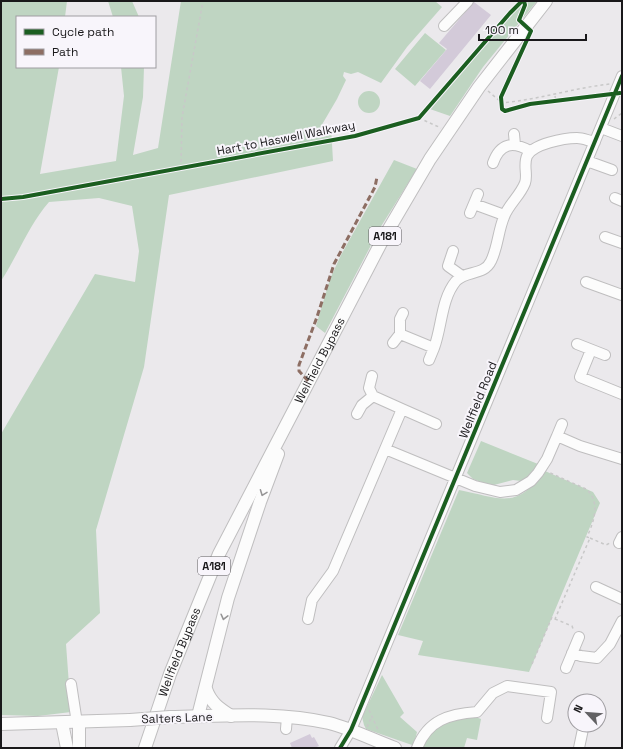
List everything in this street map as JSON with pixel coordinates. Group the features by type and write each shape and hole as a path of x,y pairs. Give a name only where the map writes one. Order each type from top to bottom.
{"main road":[{"name":"Wellfield Bypass","path":"145,748 170,674 219,554 383,239 448,132 478,87 546,1"},
{"path":"198,716 228,598 257,509 303,391"},
{"path":"206,689 209,698 216,707 232,716"},
{"name":"Salters Lane","path":"1,724 78,723 170,717 232,716 286,723 328,723 351,730 395,748"},
{"path":"62,723 67,748"},
{"path":"78,723 79,748"}],"street":[{"path":"444,26 468,1"},
{"name":"Wellfield Road","path":"340,748 351,730 457,478 619,83"},
{"path":"601,128 622,136"},
{"path":"514,134 515,145"},
{"path":"429,360 434,348 447,298 456,281 462,276 483,270 491,262 504,215 524,186 526,163 530,151 541,145 576,138 595,142"},
{"path":"493,163 498,152 504,146 515,145 530,151"},
{"path":"587,161 612,170"},
{"path":"474,204 504,215"},
{"path":"605,237 622,243"},
{"path":"453,251 448,266 462,276"},
{"path":"586,282 622,295"},
{"path":"393,343 400,334 402,318"},
{"path":"400,334 434,348"},
{"path":"577,344 605,355"},
{"path":"591,350 580,377 622,394"},
{"path":"372,376 369,388 373,396 436,424"},
{"path":"357,414 362,405 373,396"},
{"path":"308,619 312,600 333,571 402,409"},
{"path":"385,449 487,490 500,492 516,490 531,481 541,469 562,424"},
{"path":"557,436 580,446 621,456"},
{"path":"596,587 622,599"},
{"path":"572,653 597,658 610,644 622,621"},
{"path":"566,668 579,637"},
{"path":"71,684 78,723"},
{"path":"418,748 422,735 430,727 454,714 477,712 493,693 507,686 552,692 547,718"},
{"path":"580,748 582,733"}],"path":[{"path":"181,168 182,116 203,1"},
{"path":"478,87 488,92 500,103 554,96 587,86 619,83"},
{"path":"554,96 556,101"},
{"path":"501,97 500,103 502,109"},
{"path":"549,102 563,100"},
{"path":"419,118 423,113"},
{"path":"609,122 622,113"},
{"path":"412,119 419,118 448,132"},
{"path":"173,169 188,166"},
{"path":"541,469 586,489 591,493 594,501 595,517 587,537 606,545 621,540"},
{"path":"555,619 590,538"},
{"path":"532,664 552,617 572,626 575,635 579,637"},
{"path":"362,704 367,706 380,732 376,741"}],"green space":[{"path":"1,1 67,1 65,16 16,16 16,68 59,68 40,174 116,161 124,96 121,68 144,68 143,97 133,155 158,148 181,1 435,1 442,7 407,47 381,83 358,72 351,74 344,72 343,76 346,80 320,128 331,126 333,161 169,195 144,367 96,530 100,613 66,644 71,712 38,716 1,715 1,434 95,274 135,282 139,251 132,206 99,198 49,202 35,220 1,281"},
{"path":"108,1 132,1 139,16 113,16"},
{"path":"522,1 537,1 483,67 450,116 427,108 510,13"},
{"path":"425,33 446,50 415,86 395,69"},
{"path":"369,91 377,94 380,102 377,110 369,113 361,110 358,102 361,94"},
{"path":"394,160 417,169 380,228 325,333 316,326 330,279 341,255"},
{"path":"481,441 538,464 527,478 521,481 513,480 489,485 473,479 467,473"},
{"path":"545,471 593,492 600,503 529,672 418,655 423,641 398,635 459,490 497,498 516,497 525,492 534,484"},
{"path":"382,675 404,713 400,717 417,732 414,744 412,745 366,729 364,725 362,717"},
{"path":"473,716 481,719 477,740 467,738 464,748 421,748 424,737 447,719"}],"building":[{"path":"474,2 491,15 430,89 420,81 447,49 439,43"},
{"path":"310,734 312,738 314,737 319,746 314,748 292,748 290,743"}],"marked path":[{"path":"308,381 299,371 299,365 317,317 334,264 375,187 377,177"}],"cycle path":[{"name":"Hart to Haswell Walkway","path":"1,199 23,197 355,136 419,118 522,1"},
{"path":"524,1 525,5 519,20 531,31 501,97 502,109 505,111 530,104 620,93"},
{"path":"340,748 351,730 622,76"}]}
